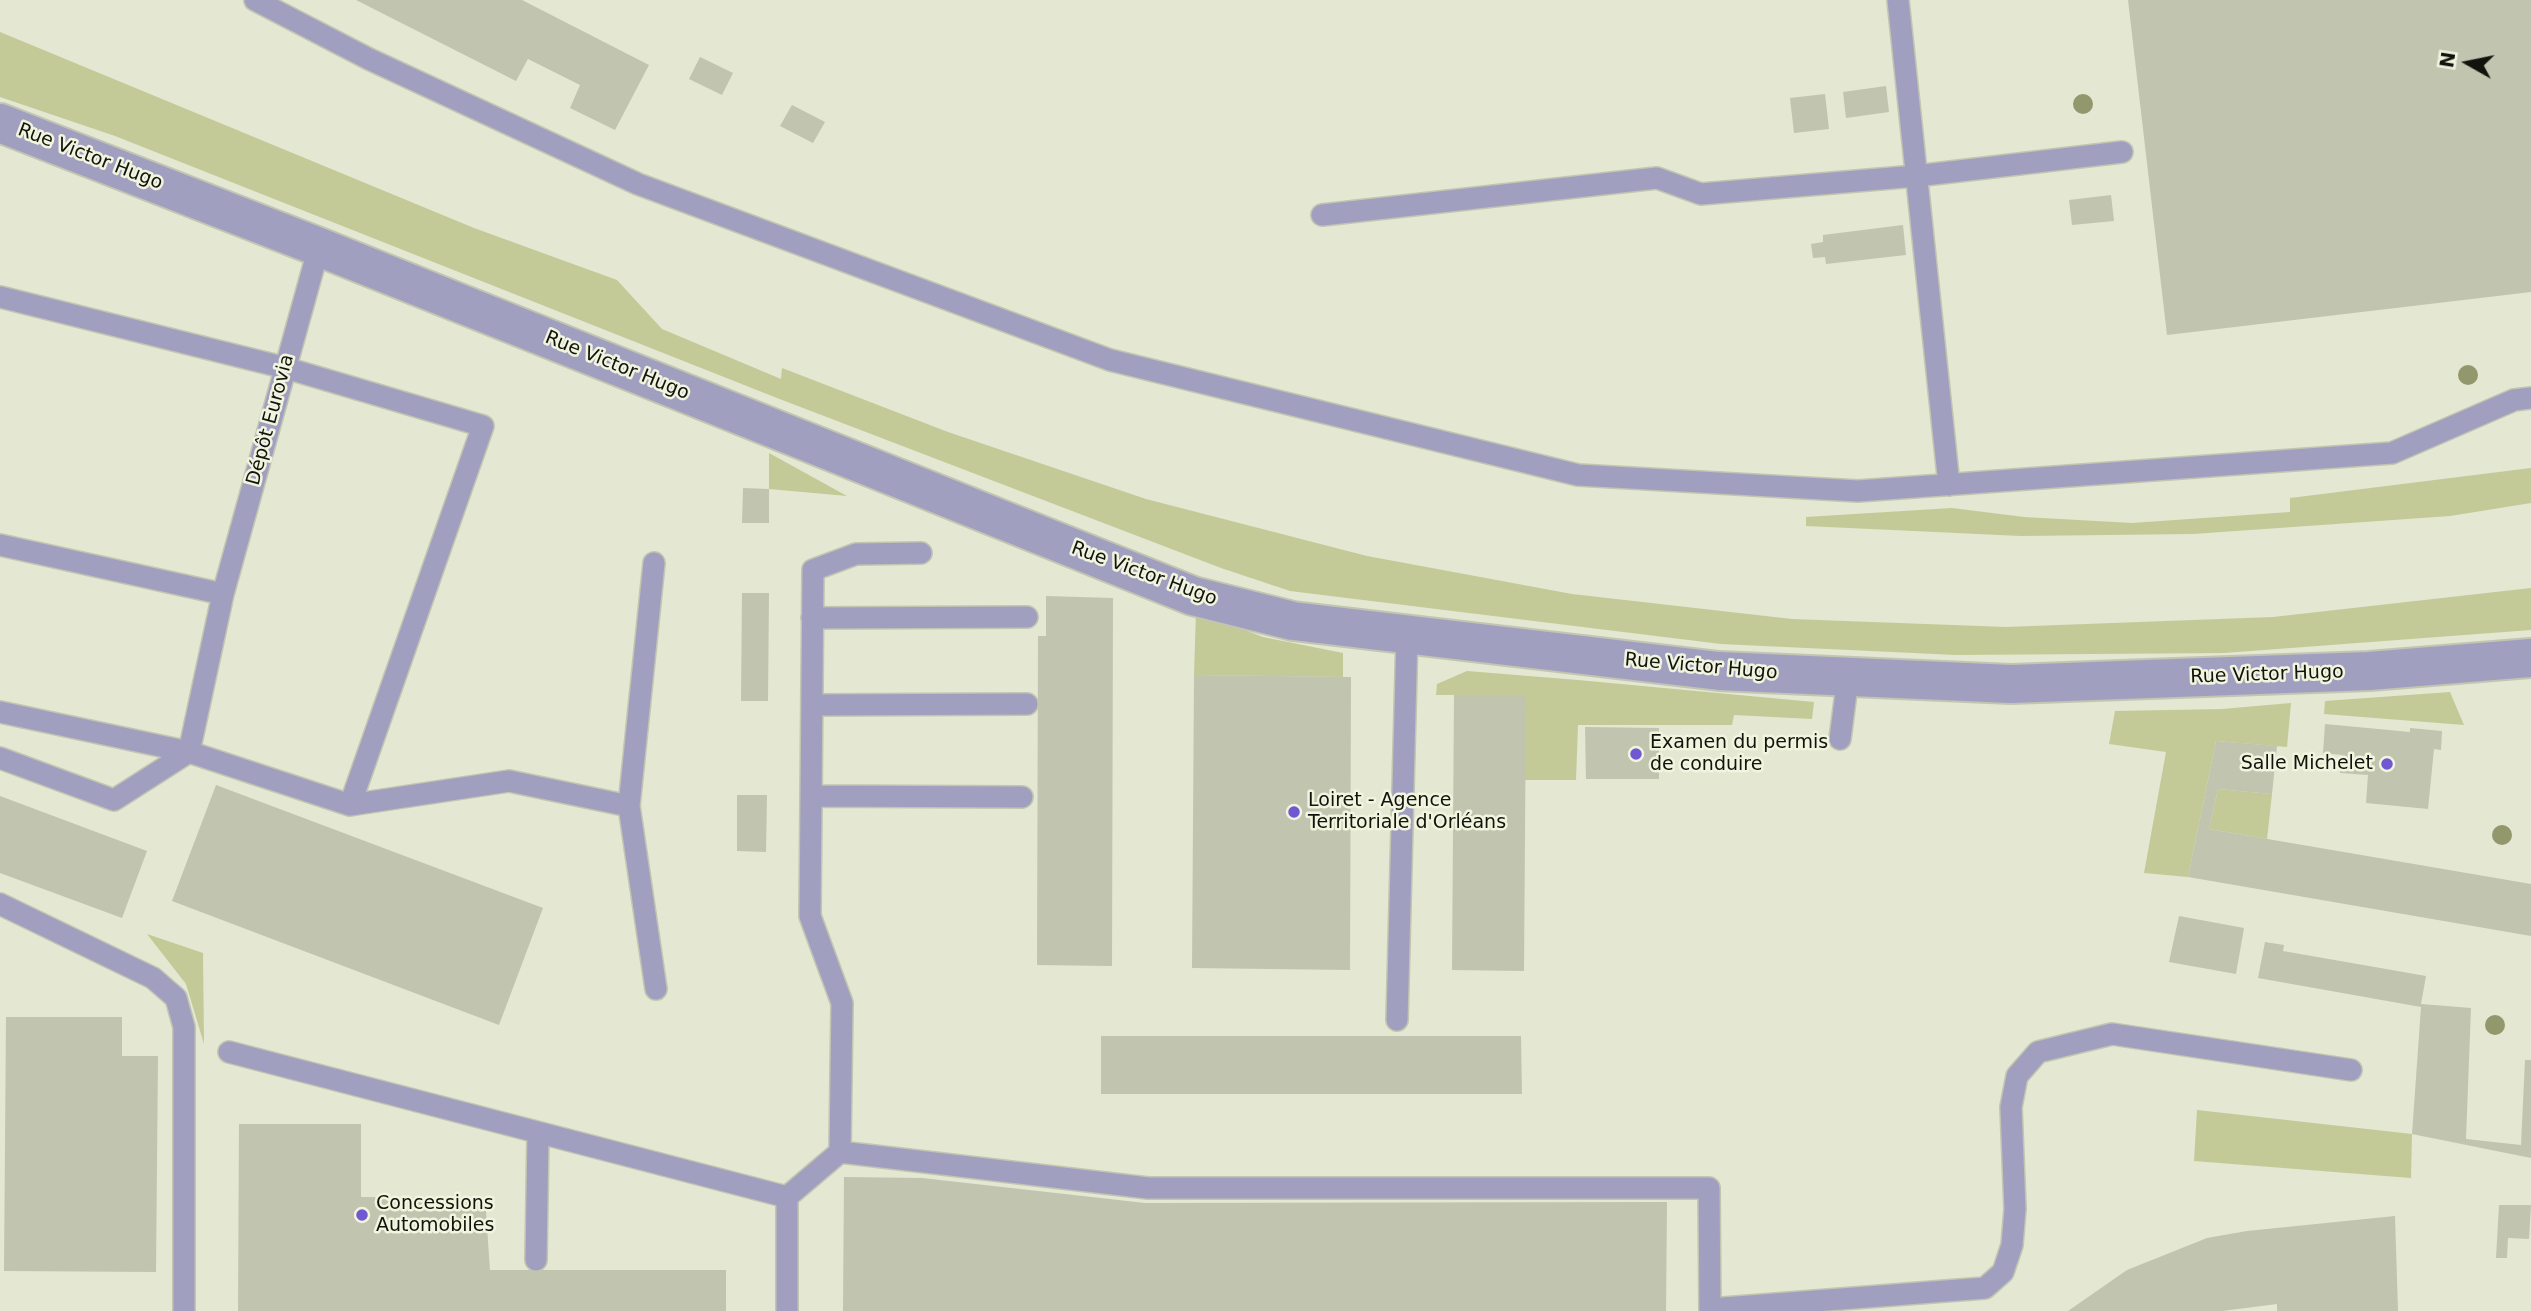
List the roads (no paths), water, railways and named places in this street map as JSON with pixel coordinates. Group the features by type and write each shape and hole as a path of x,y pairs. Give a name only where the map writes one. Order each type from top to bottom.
{"street":[{"name":"Rue Victor Hugo","path":"0,123 319,247 1193,596 1293,621 1719,671 2011,684 2369,671 2531,658"}],"lane":[{"path":"256,0 369,59 638,184 1110,359 1578,475 1858,491 2392,453 2514,400 2531,398"},
{"path":"1898,0 1949,485"},
{"path":"1322,215 1657,178 1701,194 1916,176 2122,152"},
{"name":"Dépôt Eurovia","path":"189,752 223,594 319,247"},
{"path":"0,297 286,368 483,426 350,805"},
{"path":"0,545 223,594"},
{"path":"840,1152 842,1003 810,916 813,570 856,554 921,553"},
{"path":"654,563 629,806 656,989"},
{"path":"812,618 1027,617"},
{"path":"1397,1020 1407,634"},
{"path":"1840,739 1849,677"},
{"path":"812,705 1027,704"},
{"path":"0,712 189,752 350,805 509,781 629,806"},
{"path":"0,758 114,800 189,752"},
{"path":"811,796 1022,797"},
{"path":"0,904 153,978 176,998 184,1027 184,1311"},
{"path":"787,1311 788,1197 840,1152 1148,1188 1709,1188 1710,1310 1985,1288 2003,1272 2012,1245 2015,1209 2011,1107 2017,1076 2038,1052 2112,1034 2351,1070"},
{"path":"229,1052 788,1197"},
{"path":"536,1260 538,1133"}],"place":[{"name":"Examen du permis de conduire","path":"1636,754"},
{"name":"Salle Michelet","path":"2387,764"},
{"name":"Loiret - Agence Territoriale d'Orléans","path":"1294,812"},
{"name":"Concessions Automobiles","path":"362,1215"}]}
